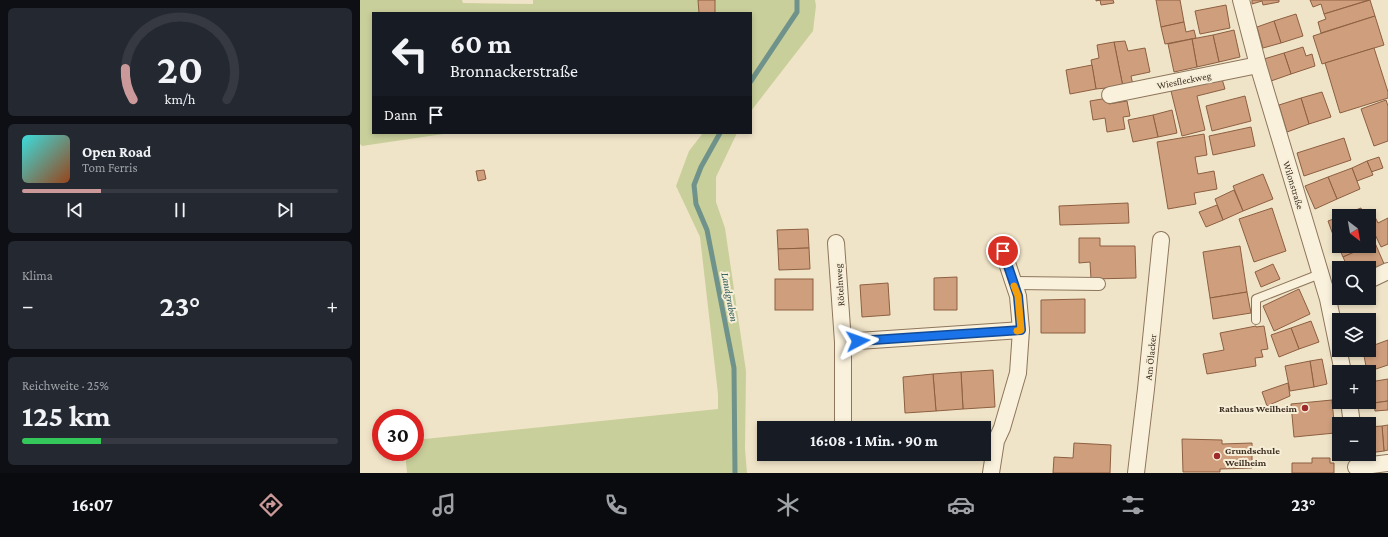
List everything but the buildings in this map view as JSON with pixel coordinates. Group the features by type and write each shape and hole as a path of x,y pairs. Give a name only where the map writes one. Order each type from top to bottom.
{"street":[{"name":"Wilonstraße","path":"1240,0 1320,274 1332,294"},
{"name":"Wiesfleckweg","path":"1110,95 1258,65"},
{"name":"Am Ölacker","path":"1136,473 1161,240"},
{"name":"Rötelnweg","path":"836,243 843,342 843,421"},
{"path":"991,440 1002,428 1018,373 1021,330 1018,296 1003,251"},
{"path":"1376,277 1388,271"},
{"path":"1013,283 1099,284"},
{"name":"Wilonstraße","path":"1334,305 1342,365"},
{"path":"843,342 1021,330"},
{"path":"991,461 991,473"},
{"path":"1356,465 1388,463"}],"lane":[{"path":"1256,320 1256,299 1320,274"}],"green space":[{"path":"360,0 462,0 463,3 533,4 533,0 815,0 816,6 813,31 752,110 752,12 372,12 372,134 443,134 362,146 360,144"},
{"path":"702,134 737,134 716,177 716,202 725,228 746,371 745,449 747,473 407,473 406,461 424,461 424,439 718,409 718,394 700,237 676,186 689,151"}],"waterway":[{"name":"Landgraben","path":"752,80 797,12 797,0"},
{"name":"Landgraben","path":"719,134 701,167 694,185 696,204 707,230 734,368 735,473"}],"slow traffic":[{"path":"1014,286 1018,296 1021,330 1017,331"}],"place":[{"name":"Rathaus Weilheim","path":"1305,408"},
{"name":"Grundschule Weilheim","path":"1217,456"}],"route":[{"path":"858,341 1021,330 1018,296 1003,251"}]}
